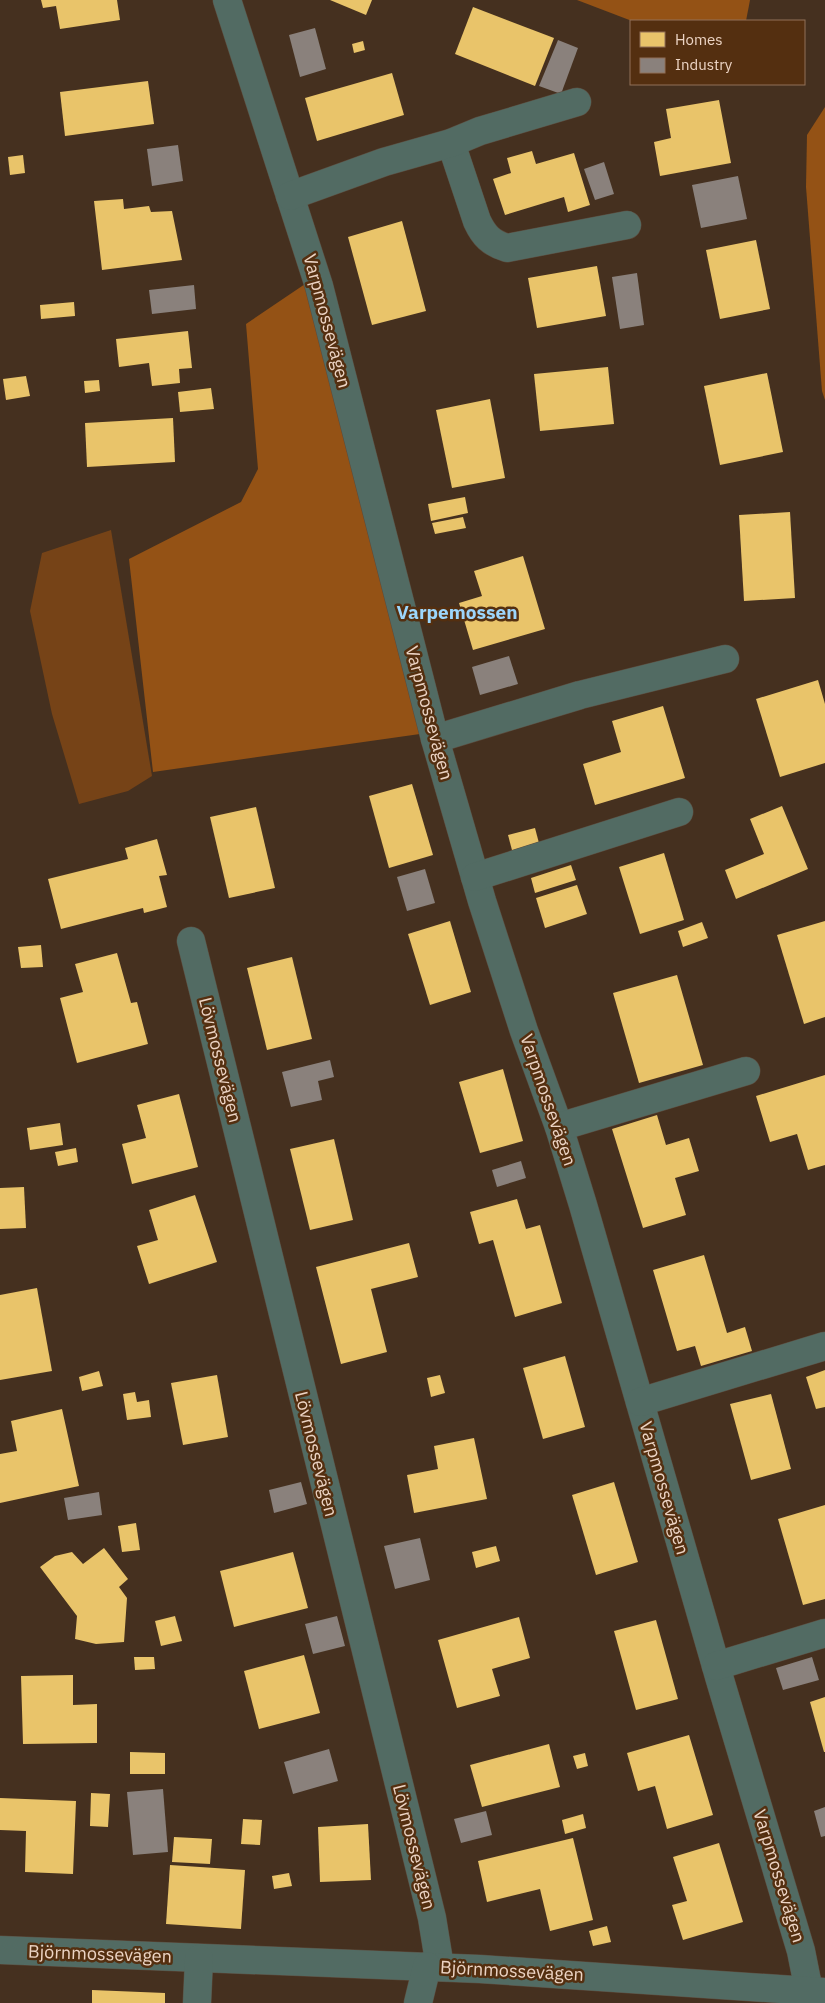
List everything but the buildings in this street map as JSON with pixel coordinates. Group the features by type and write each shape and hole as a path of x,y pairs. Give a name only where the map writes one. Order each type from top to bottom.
{"street":[{"name":"Varpmossevägen","path":"227,0 319,286 434,739 475,877 524,1030 559,1127 716,1666 815,1995"},
{"path":"290,196 384,162 451,144 480,131 577,102"},
{"path":"451,144 477,221 483,233 493,244 507,248 628,225"},
{"path":"434,739 580,695 725,659"},
{"path":"475,877 679,812"},
{"name":"Lövmossevägen","path":"191,941 430,1910 433,1967 418,2003"},
{"path":"559,1127 746,1071"},
{"path":"640,1402 825,1346"},
{"path":"716,1666 825,1633"},
{"name":"Björnmossevägen","path":"0,1950 433,1967 815,1995"},
{"path":"197,2003 199,1958"}],"shaded area":[{"path":"577,0 750,0 746,20 630,20"},
{"path":"825,107 825,400 822,391 806,187 807,135"},
{"path":"311,280 427,733 153,772 129,559 241,502 258,469 246,324"},
{"path":"111,530 152,776 128,791 79,804 52,714 30,611 42,553"}],"district":[{"name":"Varpemossen","path":"457,612"}]}
